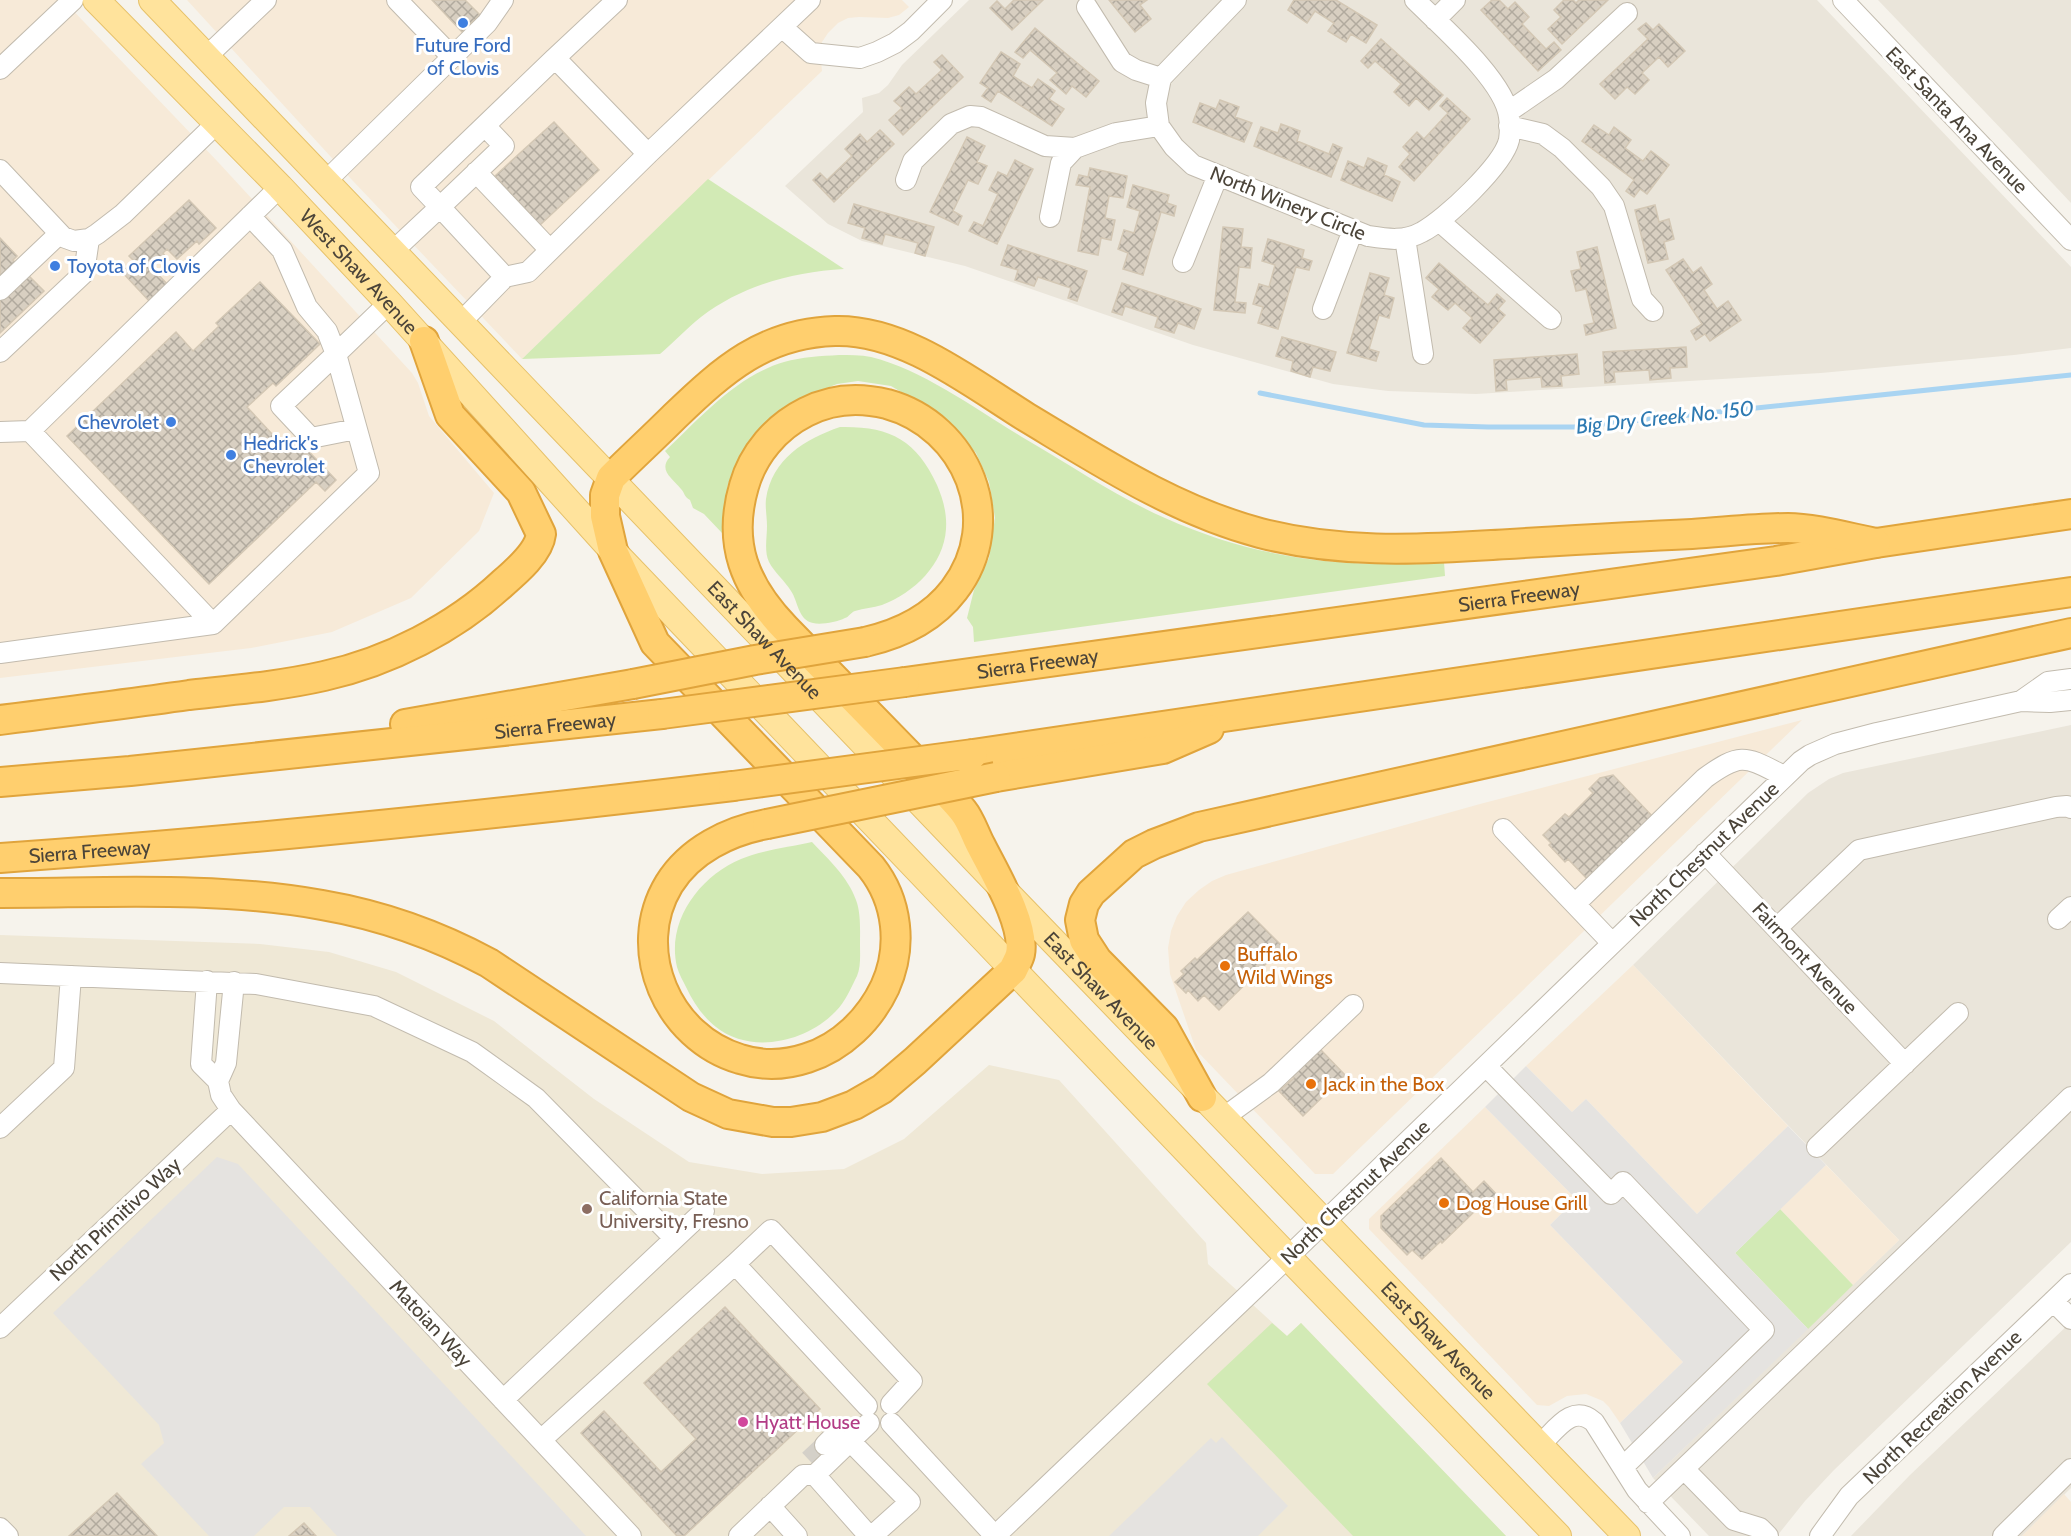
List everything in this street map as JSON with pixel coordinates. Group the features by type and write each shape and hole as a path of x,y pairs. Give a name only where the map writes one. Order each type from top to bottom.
{"highway":[{"path":"1242,714 1163,749 996,777 767,824 724,836 687,862 676,874 665,893 656,917 653,954 658,979 670,1006 684,1025 707,1045 731,1057 773,1064 802,1060 822,1052 851,1033 872,1010 892,967 896,933 892,904 885,887 872,867 655,643 613,551 605,516 605,495 611,478 705,387 739,360 782,340 830,331 854,331 881,336 915,351 1172,501 1230,524 1290,539 1372,550 1448,548 1791,528 1876,543"},
{"path":"0,720 326,676 369,663 411,645 460,616 500,586 532,553 540,541 541,534 520,492 450,415 424,341"},
{"path":"0,893 218,894 307,902 387,921 424,933 489,963 691,1097 728,1114 773,1122 791,1122 822,1117 854,1105 882,1089 1013,970 1020,954 1019,933 1003,890 964,813 780,622 748,580 740,556 738,535 741,498 750,467 773,436 795,418 821,405 854,399 879,402 906,410 929,424 948,441 964,464 970,478 978,518 977,532 969,561 950,595 911,626 898,633 865,642 755,660 633,684 130,771"},
{"name":"Sierra Freeway","path":"0,782 130,771 662,714 1776,561 1876,543 2071,514"},
{"name":"Sierra Freeway","path":"0,858 103,851 504,814 733,786 2071,592"},
{"path":"1202,1096 1164,1028 1098,960 1084,940 1080,920 1084,904 1104,881 1134,854 1199,827 2071,633"}],"main road":[{"name":"West Shaw Avenue","path":"96,0 280,187 389,303 613,551"},
{"name":"West Shaw Avenue","path":"152,0 578,444"},
{"name":"East Shaw Avenue","path":"578,444 1003,890 1627,1536"},
{"path":"613,551 1558,1536"}],"street":[{"path":"0,69 74,0"},
{"path":"206,57 267,0"},
{"path":"397,0 452,57"},
{"path":"326,181 487,23 503,0"},
{"path":"505,277 421,187 617,0"},
{"path":"461,322 505,277 528,272 810,0"},
{"path":"782,27 812,53 860,58 895,43 911,31 942,0"},
{"path":"1415,0 1478,63 1499,91 1509,119 1543,134 1562,148 1601,187 1614,206 1641,299 1653,311"},
{"path":"1435,20 1455,0"},
{"name":"East Santa Ana Avenue","path":"1843,0 2071,240"},
{"path":"906,180 913,161 924,148 951,124 970,116 981,117 1046,146 1075,148 1116,133 1159,126 1156,103 1161,78 1230,2"},
{"path":"1087,7 1122,62 1136,70 1161,78"},
{"path":"1509,119 1627,13"},
{"path":"555,58 648,154"},
{"name":"North Winery Circle","path":"1159,126 1174,147 1193,165 1368,236 1398,240 1421,233 1439,221 1497,164 1509,140 1509,119"},
{"path":"0,170 59,234 74,241 89,239 123,214 216,124"},
{"path":"393,251 504,146 485,126"},
{"path":"1050,217 1061,162 1075,148"},
{"path":"476,172 550,250"},
{"path":"1183,262 1218,175"},
{"path":"0,432 30,431 280,187"},
{"path":"0,653 213,624 369,472 336,354 327,331 307,307 282,250 250,216"},
{"path":"1439,221 1551,319"},
{"path":"1323,309 1353,230"},
{"path":"0,290 59,234"},
{"path":"1405,238 1423,354"},
{"path":"0,352 84,273 89,239"},
{"path":"357,429 311,438 281,406 389,303"},
{"path":"30,431 213,624"},
{"path":"2021,701 2048,682 2071,679"},
{"path":"2021,701 2071,700"},
{"name":"North Chestnut Avenue","path":"995,1536 1288,1257 1801,761 1820,750 1866,735 2021,701"},
{"path":"1575,904 1719,768 1738,759 1749,759 1784,776"},
{"path":"1777,928 1859,850 2056,807 2071,808"},
{"path":"1503,828 1612,943"},
{"name":"Fairmont Avenue","path":"1705,853 1905,1064"},
{"path":"0,973 234,982 374,1006 472,1052 536,1098 674,1238"},
{"path":"0,1128 64,1068 71,976"},
{"name":"Matoian Way","path":"207,981 201,1064 218,1081 221,1095 231,1110 631,1536"},
{"path":"218,1081 226,1063 234,982"},
{"path":"1223,1118 1271,1083 1353,1005"},
{"path":"1817,1147 1958,1013"},
{"path":"1486,1066 1611,1194 1623,1182 1764,1330 1623,1467"},
{"path":"1648,1503 2071,1097"},
{"name":"North Primitivo Way","path":"0,1328 231,1110"},
{"path":"503,1400 704,1210"},
{"path":"541,1440 771,1230 912,1381 891,1413"},
{"path":"735,1264 868,1414"},
{"name":"North Recreation Avenue","path":"1820,1536 1849,1496 2071,1284"},
{"path":"2053,1301 2071,1319"},
{"path":"739,1536 809,1470 848,1444 878,1398 887,1400 891,1413 995,1536"},
{"path":"1540,1445 1569,1417 1581,1414 1594,1422 1637,1490 1680,1536"},
{"path":"809,1470 871,1536 910,1502 848,1444 837,1438 831,1438 825,1445"},
{"path":"1684,1469 1734,1520 1760,1528 1768,1536"},
{"path":"2002,1536 2071,1469"},
{"path":"770,1506 797,1536"},
{"path":"0,1528 8,1536"}],"shaded area":[{"name":"Hedrick's Chevrolet","path":"0,0 63,0 218,162 412,373 418,383 429,416 494,493 479,531 411,598 332,632 251,648 0,678"},
{"path":"187,0 902,0 909,7 899,15 888,18 848,18 838,23 822,42 820,50 822,71 522,359 353,181"},
{"path":"969,0 1817,0 2071,267 2071,348 1821,373 1476,394 1388,391 1333,384 1193,345 965,266 862,241 828,224 785,186 863,112 862,98 879,93 888,85 902,65"},
{"path":"1878,0 2071,0 2071,203 2007,135"},
{"path":"1802,720 1333,1174 1315,1174 1196,1050 1170,974 1168,948 1171,931 1186,902 1212,881 1226,875 1480,804"},
{"path":"2071,725 2071,1242 1834,1470 1777,1536 1709,1536 1653,1478 1899,1240 1633,965 1808,793 1829,779 1843,773"},
{"name":"California State University, Fresno","path":"0,935 260,944 329,952 396,972 494,1021 594,1099 689,1162 762,1174 844,1169 904,1139 989,1065 1059,1080 1206,1243 1208,1264 1287,1336 1301,1323 1506,1536 0,1536"},
{"path":"1633,965 1788,1126 1697,1214 1586,1099 1572,1112 1526,1066"},
{"path":"1526,1066 1572,1112 1586,1099 1697,1214 1788,1126 1826,1165 1735,1253 1808,1329 1653,1478 1620,1423 1683,1362 1550,1225 1576,1199 1485,1107"},
{"path":"1485,1107 1576,1199 1550,1225 1683,1362 1620,1423 1603,1401 1586,1394 1567,1396 1549,1406 1537,1405 1369,1229 1369,1219"},
{"path":"217,1157 238,1164 586,1536 337,1536 310,1507 284,1507 254,1536 209,1536 141,1464 164,1443 159,1425 53,1313"},
{"path":"1826,1165 1899,1240 1853,1285 1780,1209"},
{"path":"2071,1322 2071,1488 2022,1536 1851,1536 1910,1475"},
{"path":"1222,1437 1288,1506 1258,1536 1109,1536 1211,1438 1216,1443"},
{"path":"2064,1494 2071,1502 2071,1536 2022,1536"}],"green space":[{"path":"708,179 844,269 787,277 734,296 701,317 660,354 522,359"},
{"path":"839,355 871,357 911,372 951,393 1112,491 1147,510 1200,532 1268,552 1302,558 1371,564 1444,562 1445,576 974,642 973,627 967,618 974,590 989,558 995,518 989,482 976,453 942,416 891,386 858,381 837,384 807,396 785,408 765,423 750,441 728,484 724,508 724,533 704,514 693,508 690,500 666,470 665,466 670,457 665,451 705,412 750,377 784,362"},
{"path":"840,427 873,429 899,438 910,446 929,469 937,485 944,506 946,529 940,554 916,585 882,605 854,612 848,617 829,623 816,624 804,618 791,591 767,558 766,499 775,473 792,452"},
{"path":"812,842 843,876 856,900 860,928 860,960 857,976 839,1007 824,1022 810,1031 778,1041 762,1042 745,1041 730,1036 711,1023 703,1014 679,972 675,950 682,917 700,889 726,867 758,853"},
{"path":"1780,1209 1853,1285 1808,1329 1735,1253"},
{"path":"1272,1323 1287,1336 1301,1323 1506,1536 1353,1536 1207,1384"}],"building":[{"name":"Future Ford of Clovis","path":"432,0 465,0 480,15 462,32"},
{"path":"1014,0 1043,0 1012,30 990,8 997,1 1005,9"},
{"path":"1109,0 1147,0 1140,5 1151,19 1135,32"},
{"path":"1294,0 1336,0 1377,25 1366,43 1351,34 1346,42 1328,31 1334,23 1315,11 1307,23 1288,10"},
{"path":"1492,0 1499,0 1508,9 1515,2 1529,17 1522,24 1546,49 1554,42 1561,50 1538,71 1481,10"},
{"path":"1564,0 1573,0 1576,3 1579,0 1608,0 1562,44 1548,29 1561,17 1554,10"},
{"path":"1646,23 1653,30 1659,24 1685,51 1668,67 1659,57 1642,73 1649,80 1635,94 1627,87 1615,99 1600,84 1648,39 1638,29"},
{"path":"1035,28 1099,81 1086,97 1072,86 1066,94 1050,80 1057,73 1030,50 1023,58 1015,52"},
{"path":"1381,39 1443,95 1429,110 1416,98 1409,106 1394,92 1401,84 1375,61 1368,68 1361,61"},
{"path":"1001,52 1020,64 1013,76 1032,88 1038,79 1055,91 1049,99 1064,109 1052,126 998,91 991,102 982,96 988,88 980,83"},
{"path":"942,55 963,77 903,135 889,120 902,108 894,101 909,87 916,94 942,70 934,62"},
{"path":"1447,98 1470,119 1414,181 1399,167 1410,154 1403,147 1417,132 1424,139 1448,113 1440,106"},
{"path":"1220,100 1239,107 1235,117 1252,123 1244,142 1193,122 1200,103 1216,109"},
{"path":"554,122 599,170 540,225 495,176"},
{"path":"1281,124 1300,131 1297,141 1329,154 1333,144 1342,148 1331,177 1254,146 1261,127 1278,133"},
{"path":"1594,125 1609,135 1614,127 1631,140 1625,148 1643,161 1651,151 1669,165 1647,194 1640,189 1634,197 1626,191 1634,180 1582,141"},
{"path":"880,130 894,144 834,202 813,180 820,173 827,180 852,156 845,149 860,134 867,142"},
{"path":"967,137 985,146 977,162 987,166 978,184 968,180 953,211 962,216 958,225 930,212"},
{"path":"1368,158 1387,166 1384,175 1400,182 1392,201 1341,180 1348,161 1364,168"},
{"path":"1015,160 1033,169 997,244 969,231 974,222 983,226 998,194 989,190 998,172 1007,176"},
{"path":"1090,168 1127,176 1123,198 1109,196 1105,218 1115,220 1111,240 1101,238 1098,255 1078,251 1090,187 1076,185 1079,175 1088,177"},
{"path":"1133,185 1169,195 1167,203 1176,206 1174,216 1161,212 1143,275 1123,269 1128,253 1118,249 1124,230 1134,233 1140,211 1127,207"},
{"path":"189,200 216,228 199,244 197,241 177,259 167,249 163,253 165,256 152,268 169,286 151,303 122,272 134,261 129,256"},
{"path":"854,204 934,227 925,256 915,253 918,243 885,234 882,244 862,238 865,228 848,223"},
{"path":"1655,205 1659,222 1669,219 1674,239 1664,242 1668,259 1648,263 1635,210"},
{"path":"1223,227 1243,229 1241,247 1252,248 1250,268 1239,267 1235,302 1246,303 1245,313 1214,310"},
{"path":"0,238 17,256 13,260 44,291 0,333"},
{"path":"1268,239 1304,250 1302,258 1312,261 1309,270 1296,267 1278,329 1258,323 1263,307 1253,304 1259,284 1269,287 1275,265 1262,261"},
{"path":"1008,245 1087,271 1077,301 1068,298 1071,288 1038,277 1034,286 1015,280 1018,270 1001,265"},
{"path":"1597,247 1616,328 1586,335 1584,325 1594,323 1586,289 1576,291 1571,271 1581,269 1577,252"},
{"path":"1683,259 1693,273 1701,267 1712,284 1704,290 1717,309 1728,301 1741,320 1710,341 1705,334 1696,340 1691,331 1702,324 1666,270"},
{"path":"1439,263 1488,305 1497,294 1505,301 1498,309 1505,315 1480,343 1463,328 1472,318 1455,303 1448,310 1432,297 1439,289 1426,278"},
{"path":"1370,273 1389,278 1384,295 1394,298 1389,318 1379,315 1369,349 1379,352 1376,361 1347,353"},
{"name":"Chevrolet","path":"260,282 320,344 276,386 273,383 247,407 285,448 296,438 336,480 325,491 316,482 209,584 67,436 176,332 193,351 219,326 216,323"},
{"path":"1122,283 1201,309 1194,329 1178,323 1174,333 1155,327 1158,317 1125,306 1122,315 1112,312"},
{"path":"1282,337 1336,352 1330,371 1313,367 1310,377 1291,371 1293,361 1276,356"},
{"path":"1686,347 1687,367 1670,368 1671,378 1650,380 1649,370 1614,372 1615,382 1605,383 1603,352"},
{"path":"1577,354 1579,374 1561,376 1562,386 1542,387 1541,377 1506,380 1507,390 1496,391 1494,360"},
{"path":"1613,775 1654,818 1589,881 1568,859 1565,862 1543,835 1565,814 1569,817 1593,793 1589,789 1600,778"},
{"name":"Buffalo Wild Wings","path":"1248,912 1283,947 1219,1010 1204,995 1198,1001 1188,990 1186,993 1175,982 1184,974 1181,971 1195,958 1197,960"},
{"name":"Jack in the Box","path":"1321,1050 1345,1075 1303,1116 1279,1091 1294,1078 1291,1075"},
{"name":"Dog House Grill","path":"1441,1158 1473,1192 1484,1181 1499,1197 1482,1214 1477,1209 1422,1259 1412,1250 1407,1255 1381,1228 1381,1216"},
{"name":"Hyatt House","path":"725,1307 820,1409 684,1536 677,1536 581,1433 604,1411 661,1472 696,1439 644,1383"},
{"path":"117,1493 157,1536 69,1536"},
{"path":"304,1523 316,1536 289,1536"}],"waterway":[{"name":"Big Dry Creek No. 150","path":"1260,393 1424,425 1575,427 2071,375"}],"tunnel":[{"path":"809,1460 825,1445"}],"place":[{"name":"Future Ford of Clovis","path":"463,23"},
{"name":"Toyota of Clovis","path":"55,266"},
{"name":"Chevrolet","path":"171,422"},
{"name":"Hedrick's Chevrolet","path":"231,455"},
{"name":"Buffalo Wild Wings","path":"1225,966"},
{"name":"Jack in the Box","path":"1311,1084"},
{"name":"Dog House Grill","path":"1444,1203"},
{"name":"California State University, Fresno","path":"587,1209"},
{"name":"Hyatt House","path":"743,1422"}]}
